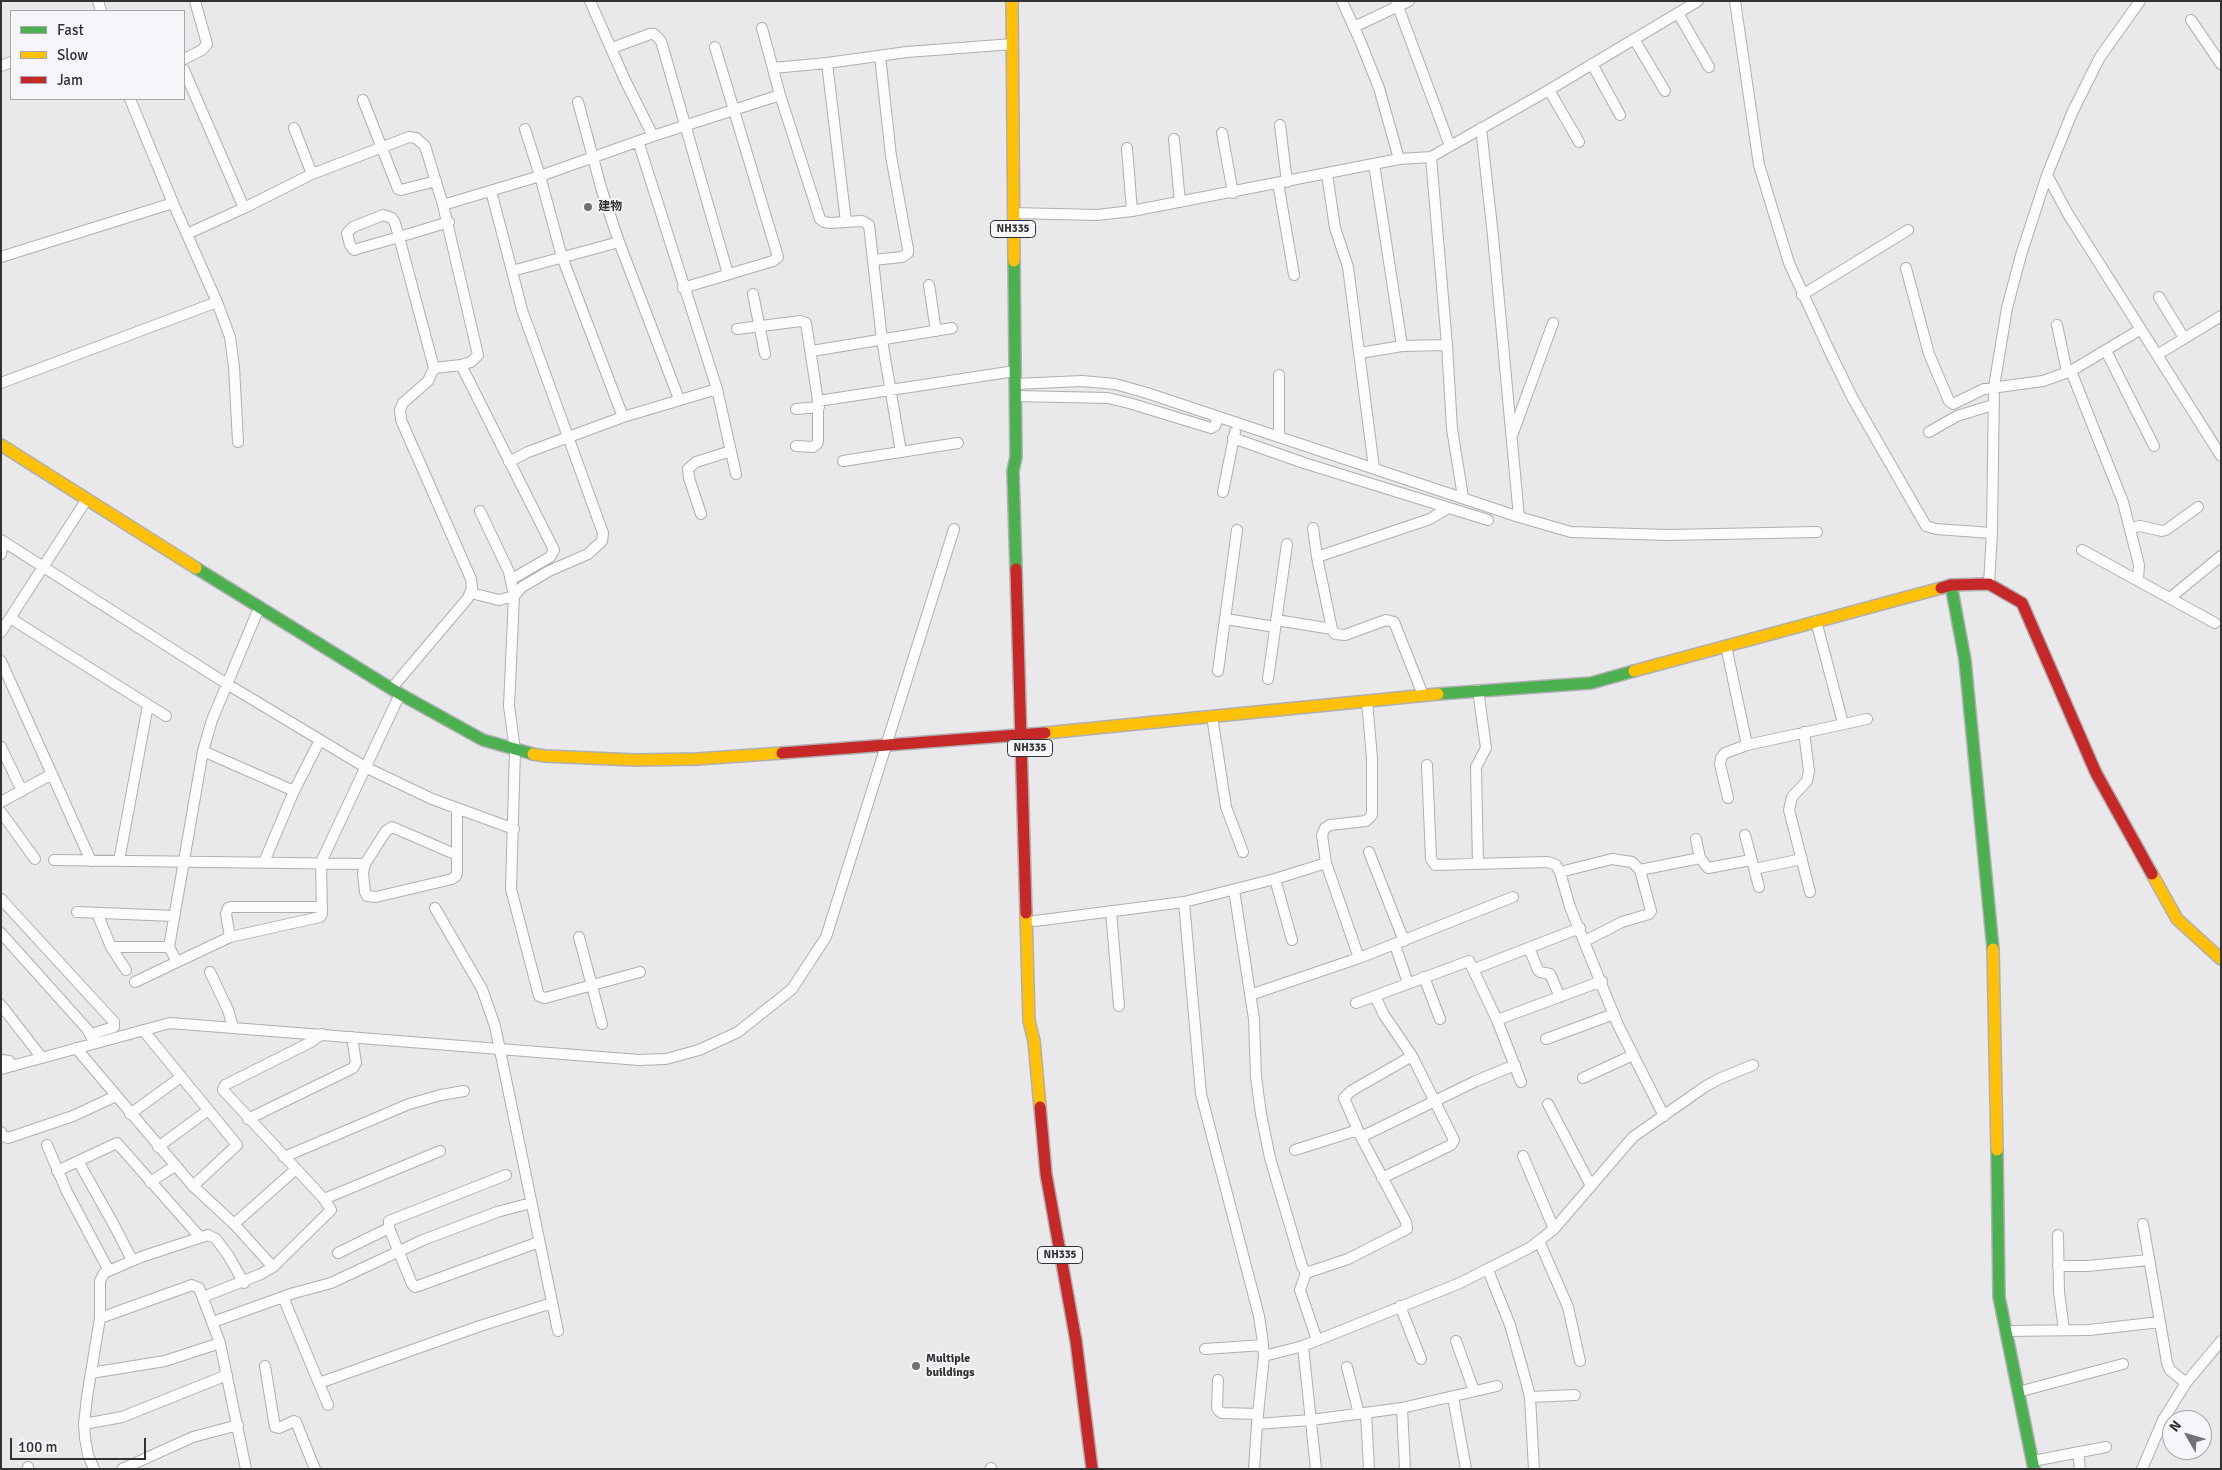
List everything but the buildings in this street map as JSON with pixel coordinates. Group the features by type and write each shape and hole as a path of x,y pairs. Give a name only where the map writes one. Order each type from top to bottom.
{"main road":[{"name":"NH335","path":"1012,1 1016,457 1013,471 1035,921 1037,1029 1034,1041"},
{"path":"1,445 258,608 396,691 483,740 515,750 545,756 673,760 1025,734 1478,690 1591,683 1951,585 1988,584 2022,604 2096,773 2177,919 2221,959"},
{"path":"1951,585 1965,660 1993,933 1999,1296 2034,1465"},
{"name":"NH335","path":"1025,734 1029,1021 1034,1041 1046,1174 1076,1341 1092,1469"}],"street":[{"path":"185,58 202,50 207,44 195,1"},
{"path":"590,1 652,136"},
{"path":"1342,1 1378,88 1399,159"},
{"path":"1354,27 1397,4 1409,1"},
{"path":"1013,212 1096,215 1132,211 1399,159 1431,157 1549,90 1698,1"},
{"path":"1735,1 1759,165 1789,263 1802,295 1853,399 1926,526 1936,529 1992,533"},
{"path":"1988,584 1992,533 1994,387 2007,308 2020,255 2072,113 2100,57 2140,1"},
{"path":"1397,4 1450,146"},
{"path":"1678,13 1709,67"},
{"path":"2191,20 2221,64"},
{"path":"762,28 780,95 820,218 824,222 830,223 862,220 869,225 882,340 901,452"},
{"path":"612,48 650,34 658,36 664,49 728,274"},
{"path":"1634,39 1665,90"},
{"path":"773,68 1012,44"},
{"path":"683,288 773,261 778,257 714,47"},
{"path":"873,260 902,257 908,253 891,156 880,56"},
{"path":"827,64 846,222"},
{"path":"1592,64 1620,115"},
{"path":"185,72 244,208"},
{"path":"1549,90 1579,142"},
{"path":"443,205 540,176 686,124 780,95"},
{"path":"130,100 217,302 230,337 234,366 238,442"},
{"path":"363,100 398,189 401,190 436,181"},
{"path":"578,102 602,191 619,242 680,399"},
{"path":"1280,125 1282,182 1294,275"},
{"path":"294,128 312,174"},
{"path":"1481,128 1519,517"},
{"path":"525,129 562,257 623,417"},
{"path":"1222,133 1233,192"},
{"path":"187,234 312,174 409,137 421,141 449,222 478,349 478,355 475,359 461,365 434,368"},
{"path":"1174,140 1180,202"},
{"path":"638,141 716,389 736,474"},
{"path":"1126,148 1132,211"},
{"path":"1431,157 1452,429 1463,497"},
{"path":"1374,164 1402,346"},
{"path":"1326,174 1335,228 1348,267 1374,468"},
{"path":"2048,175 2068,214 2221,456"},
{"path":"471,593 499,600 514,596 522,587 549,570 588,554 602,540 603,533 525,318 491,191"},
{"path":"1,256 173,203"},
{"path":"135,982 230,937 317,919 322,914 321,862 365,767 396,691 471,593 471,579 401,420 400,410 403,403 428,381 434,368 399,237 392,218 383,215 353,226 347,233 350,246 354,250 399,237 449,222"},
{"path":"1802,295 1908,230"},
{"path":"512,271 619,242"},
{"path":"1906,268 1929,354 1950,403 1994,387 2043,381 2069,371 2141,329"},
{"path":"929,285 936,331"},
{"path":"752,294 765,354"},
{"path":"2159,297 2184,338"},
{"path":"1,371 3,382 217,302"},
{"path":"2157,355 2221,316"},
{"path":"737,329 804,321 812,351 818,404 817,444 813,447 796,446"},
{"path":"1512,434 1553,323"},
{"path":"2056,326 2069,371 2116,482 2131,528 2139,565 2138,580"},
{"path":"812,351 952,328"},
{"path":"1360,353 1402,346 1447,345"},
{"path":"2106,351 2154,446"},
{"path":"461,365 554,550 550,557 512,580"},
{"path":"796,409 892,390 1015,371"},
{"path":"1279,375 1279,437"},
{"path":"1015,384 1082,381 1115,384 1519,517 1571,532 1593,534 1817,532"},
{"path":"509,462 528,452 623,417 716,389"},
{"path":"1015,396 1108,398 1129,402 1211,428 1215,426 1218,417"},
{"path":"1929,432 1957,416 1993,405"},
{"path":"1223,492 1237,424"},
{"path":"1233,438 1304,463 1488,520"},
{"path":"843,461 958,443"},
{"path":"701,514 689,478 688,469 696,462 731,451"},
{"path":"1,632 87,499"},
{"path":"2131,528 2140,526 2162,532 2198,507"},
{"path":"1317,557 1430,520 1448,508"},
{"path":"480,511 512,580 514,596 509,706 515,750 511,889 537,993 545,998 640,972"},
{"path":"1313,528 1317,557 1332,629 1335,634 1345,635 1386,620 1394,622 1423,695"},
{"path":"92,1039 170,1023 639,1060 666,1059 699,1050 738,1032 792,989 826,937 954,529"},
{"path":"1218,671 1237,530"},
{"path":"1,554 2,541 227,684 365,767 457,810 514,829"},
{"path":"1268,679 1287,544"},
{"path":"2082,550 2216,623"},
{"path":"2170,598 2221,556"},
{"path":"177,962 170,948 203,752 212,720 258,608"},
{"path":"10,618 166,716"},
{"path":"1226,619 1332,629"},
{"path":"1816,621 1843,723"},
{"path":"1726,646 1748,745"},
{"path":"1,661 91,861"},
{"path":"1478,690 1486,748 1476,767 1478,864"},
{"path":"1359,958 1326,863 1322,835 1325,828 1366,821 1372,815 1372,758 1367,701"},
{"path":"119,861 148,705"},
{"path":"1212,716 1226,807 1243,852"},
{"path":"1728,798 1720,764 1725,752 1748,745 1867,719"},
{"path":"1804,732 1809,771 1807,781 1792,797 1790,803 1810,892"},
{"path":"264,862 294,791 320,740"},
{"path":"1,746 22,791"},
{"path":"203,752 294,791"},
{"path":"1427,765 1431,859 1435,864 1548,862 1556,865 1560,872 1570,907 1614,1014 1664,1116"},
{"path":"1,802 52,774"},
{"path":"456,855 392,827 386,831 364,864 363,881 365,892 367,896 376,897 452,879 457,873 457,810"},
{"path":"1,812 35,859"},
{"path":"1745,835 1759,887"},
{"path":"1696,839 1700,858 1708,868 1802,859"},
{"path":"1369,852 1399,943 1408,983"},
{"path":"1640,870 1700,858"},
{"path":"1560,872 1612,859 1632,862 1640,870 1652,907 1649,914 1622,922 1585,941"},
{"path":"54,860 364,864"},
{"path":"1035,921 1184,902 1234,890 1326,863"},
{"path":"1274,879 1292,940"},
{"path":"1234,890 1250,995 1261,1114 1270,1158 1302,1266 1306,1273 1300,1290 1317,1340"},
{"path":"1250,995 1359,958 1513,897"},
{"path":"1,899 114,1022 114,1027 76,1048 1,1069"},
{"path":"1184,902 1200,1094 1259,1316 1263,1344 1264,1356 1254,1469"},
{"path":"230,937 226,914 228,908 231,907 322,908"},
{"path":"435,908 482,989 495,1026 558,1331"},
{"path":"1110,911 1119,1006"},
{"path":"77,912 174,916"},
{"path":"97,913 111,946 126,970"},
{"path":"1474,969 1580,928"},
{"path":"1,933 92,1039"},
{"path":"579,937 602,1024"},
{"path":"111,946 170,948"},
{"path":"1530,948 1538,970 1550,974 1560,997"},
{"path":"1356,1003 1469,960 1497,1020 1521,1082"},
{"path":"210,972 228,1010 233,1028"},
{"path":"1424,977 1440,1019"},
{"path":"1497,1020 1602,981"},
{"path":"1375,996 1384,1016 1412,1056 1454,1140 1453,1143 1382,1178"},
{"path":"1,1005 42,1058"},
{"path":"1546,1039 1614,1014"},
{"path":"143,1030 207,1111 237,1145 193,1186"},
{"path":"203,1297 244,1283 273,1267 329,1212 330,1207 324,1199 224,1093 223,1088 311,1042 322,1034"},
{"path":"248,1119 353,1068 356,1063 352,1037"},
{"path":"76,1048 175,1166 193,1186 234,1224 273,1267"},
{"path":"1306,1273 1348,1259 1406,1229 1406,1222 1359,1134 1345,1102 1346,1094 1412,1056"},
{"path":"1583,1078 1633,1056"},
{"path":"1,1060 9,1061 12,1066"},
{"path":"1295,1150 1359,1134 1515,1065"},
{"path":"1264,1356 1303,1346 1488,1270 1539,1241 1554,1230 1633,1137 1721,1078 1753,1065"},
{"path":"130,1114 181,1077"},
{"path":"284,1156 409,1104 464,1091"},
{"path":"1,1132 3,1136 8,1138 73,1116 116,1096"},
{"path":"1548,1104 1591,1186"},
{"path":"158,1147 207,1111"},
{"path":"57,1171 117,1143 199,1236"},
{"path":"47,1145 57,1171 108,1270"},
{"path":"324,1199 440,1151"},
{"path":"1523,1156 1554,1230"},
{"path":"78,1161 132,1260"},
{"path":"150,1182 175,1166"},
{"path":"234,1224 296,1169"},
{"path":"506,1175 392,1220 388,1224 412,1284 415,1287 539,1242"},
{"path":"214,1322 283,1297 331,1283 398,1250 497,1212 531,1203"},
{"path":"2143,1224 2167,1363 2170,1370 2186,1383"},
{"path":"338,1253 389,1228"},
{"path":"94,1469 84,1438 84,1424 100,1318 101,1276 108,1270 132,1260 199,1236 208,1235 216,1239 244,1283"},
{"path":"2058,1235 2058,1266 2064,1330"},
{"path":"1539,1241 1568,1307 1580,1360"},
{"path":"2058,1266 2086,1266 2149,1260"},
{"path":"1488,1270 1510,1325 1530,1397 1534,1469"},
{"path":"100,1318 192,1285 199,1288 214,1322 220,1343 246,1469"},
{"path":"283,1297 328,1405"},
{"path":"319,1383 464,1331 552,1304"},
{"path":"1400,1306 1420,1359"},
{"path":"2006,1331 2064,1330 2160,1322"},
{"path":"1456,1341 1474,1392"},
{"path":"2142,1469 2164,1420 2186,1383 2221,1342"},
{"path":"91,1373 166,1361 220,1343"},
{"path":"1204,1349 1263,1344"},
{"path":"1303,1346 1316,1469"},
{"path":"2018,1392 2122,1364"},
{"path":"265,1366 275,1427 279,1428 296,1422 315,1469"},
{"path":"1347,1367 1363,1414 1369,1469"},
{"path":"84,1424 122,1417 227,1375"},
{"path":"1218,1380 1217,1408 1219,1412 1257,1419 1311,1420 1363,1414 1402,1408 1497,1386"},
{"path":"1530,1397 1575,1395"},
{"path":"1453,1397 1466,1469"},
{"path":"1402,1408 1405,1469"},
{"path":"122,1469 193,1437 238,1425"},
{"path":"2034,1465 2078,1452 2106,1447"},
{"path":"2078,1452 2080,1469"}],"traffic: fast":[{"path":"1014,261 1016,457 1013,471 1016,569"},
{"path":"196,568 400,694 483,740 533,754"},
{"path":"1951,585 1965,660 1993,949"},
{"path":"1438,694 1591,683 1634,671"},
{"path":"1997,1150 1999,1297 2034,1469"}],"traffic: slow":[{"path":"1012,1 1014,261"},
{"path":"1,445 196,568"},
{"path":"1634,671 1941,588"},
{"path":"1045,733 1438,694"},
{"path":"533,754 635,760 697,759 782,753"},
{"path":"2152,874 2177,919 2221,959"},
{"path":"1026,913 1029,1021 1034,1041 1040,1107"},
{"path":"1993,949 1997,1150"}],"traffic: jam":[{"path":"1016,569 1026,913"},
{"path":"1941,588 1951,585 1989,584 2022,603 2096,773 2152,874"},
{"path":"782,753 1045,733"},
{"path":"1040,1107 1046,1174 1076,1341 1092,1469"}],"place":[{"name":"建物","path":"588,207"},
{"name":"Multiple buildings","path":"916,1366"}]}
